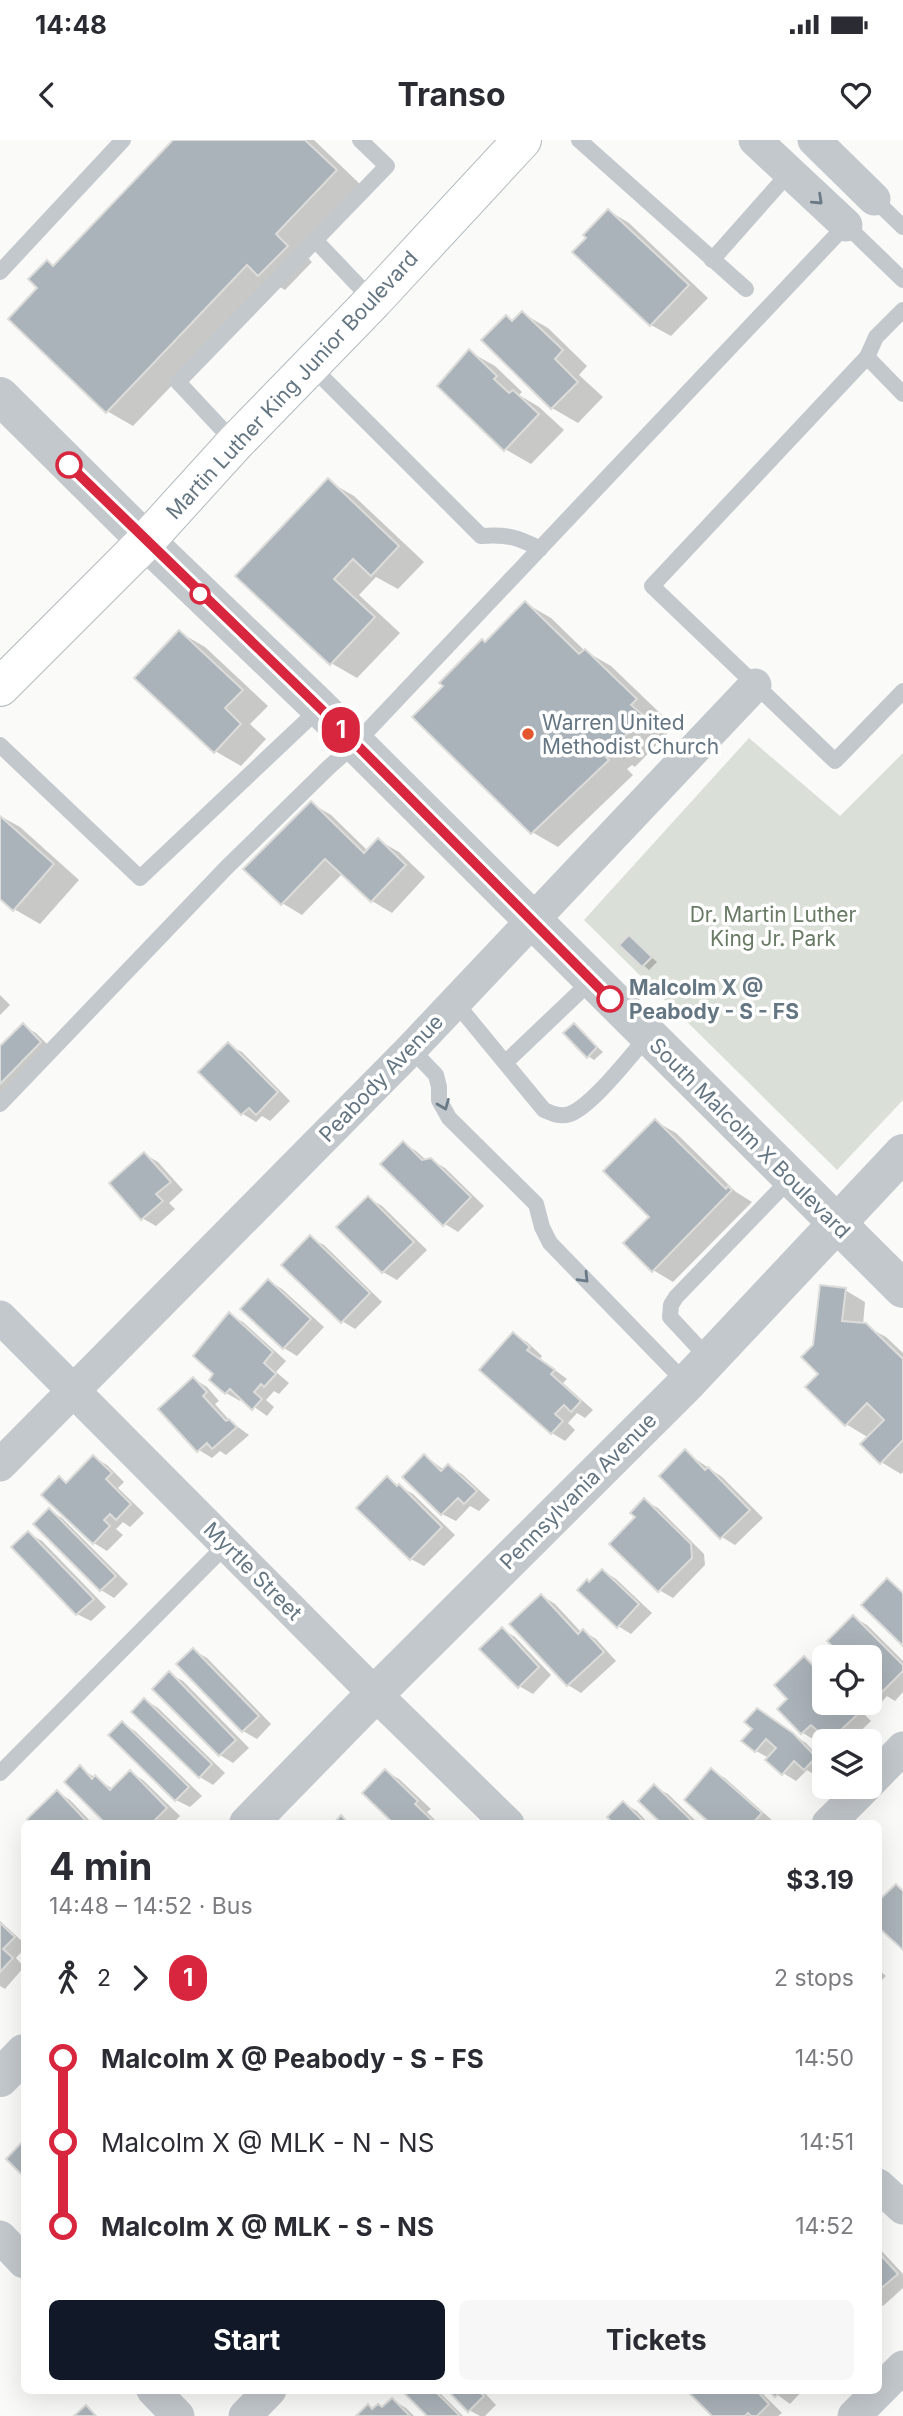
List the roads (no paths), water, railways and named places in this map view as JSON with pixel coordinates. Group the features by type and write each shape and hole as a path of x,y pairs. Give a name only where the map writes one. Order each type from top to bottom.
{"main road":[{"name":"Martin Luther King Junior Boulevard","path":"0,687 146,541 235,443 373,301 522,140"}],"street":[{"path":"755,140 846,225"},
{"path":"814,140 874,199"},
{"name":"South Malcolm X Boulevard","path":"0,396 320,708 903,1289"},
{"name":"Peabody Avenue","path":"0,1465 411,1049 755,685"},
{"name":"Pennsylvania Avenue","path":"252,1820 374,1694 698,1371 903,1153"},
{"name":"Myrtle Street","path":"0,1317 374,1694 504,1820"},
{"path":"882,1770 903,1748"},
{"path":"832,1820 852,1799"},
{"path":"0,2078 21,2056"},
{"path":"882,2189 903,2208"},
{"path":"0,2237 21,2259"},
{"path":"882,2388 903,2367"},
{"path":"157,2394 178,2416"},
{"path":"245,2416 266,2394"},
{"path":"854,2416 876,2394"}],"lane":[{"path":"0,272 123,140"},
{"path":"235,443 178,383 387,166 360,140"},
{"path":"579,140 746,289"},
{"path":"712,260 789,173"},
{"path":"874,199 903,227"},
{"path":"0,1104 226,868 355,744 846,225 903,280"},
{"path":"316,241 373,301"},
{"path":"903,310 876,337 867,357 652,586 835,761 903,691"},
{"path":"867,357 903,394"},
{"path":"311,366 481,536 498,534 518,537 540,549"},
{"path":"0,745 140,878 320,708"},
{"path":"506,1062 591,981"},
{"path":"455,1002 544,1110 556,1116 571,1114 596,1094 648,1036"},
{"path":"411,1049 436,1075 439,1100 449,1118 537,1204 542,1227 550,1243 698,1371"},
{"path":"698,1371 670,1317 671,1305 791,1178"},
{"path":"0,1773 226,1545"}],"place":[{"name":"Warren United Methodist Church","path":"528,734"},
{"name":"Malcolm X @ Peabody - S - FS","path":"610,999"}],"park label":[{"name":"Dr. Martin Luther King Jr. Park","path":"773,926"}]}
